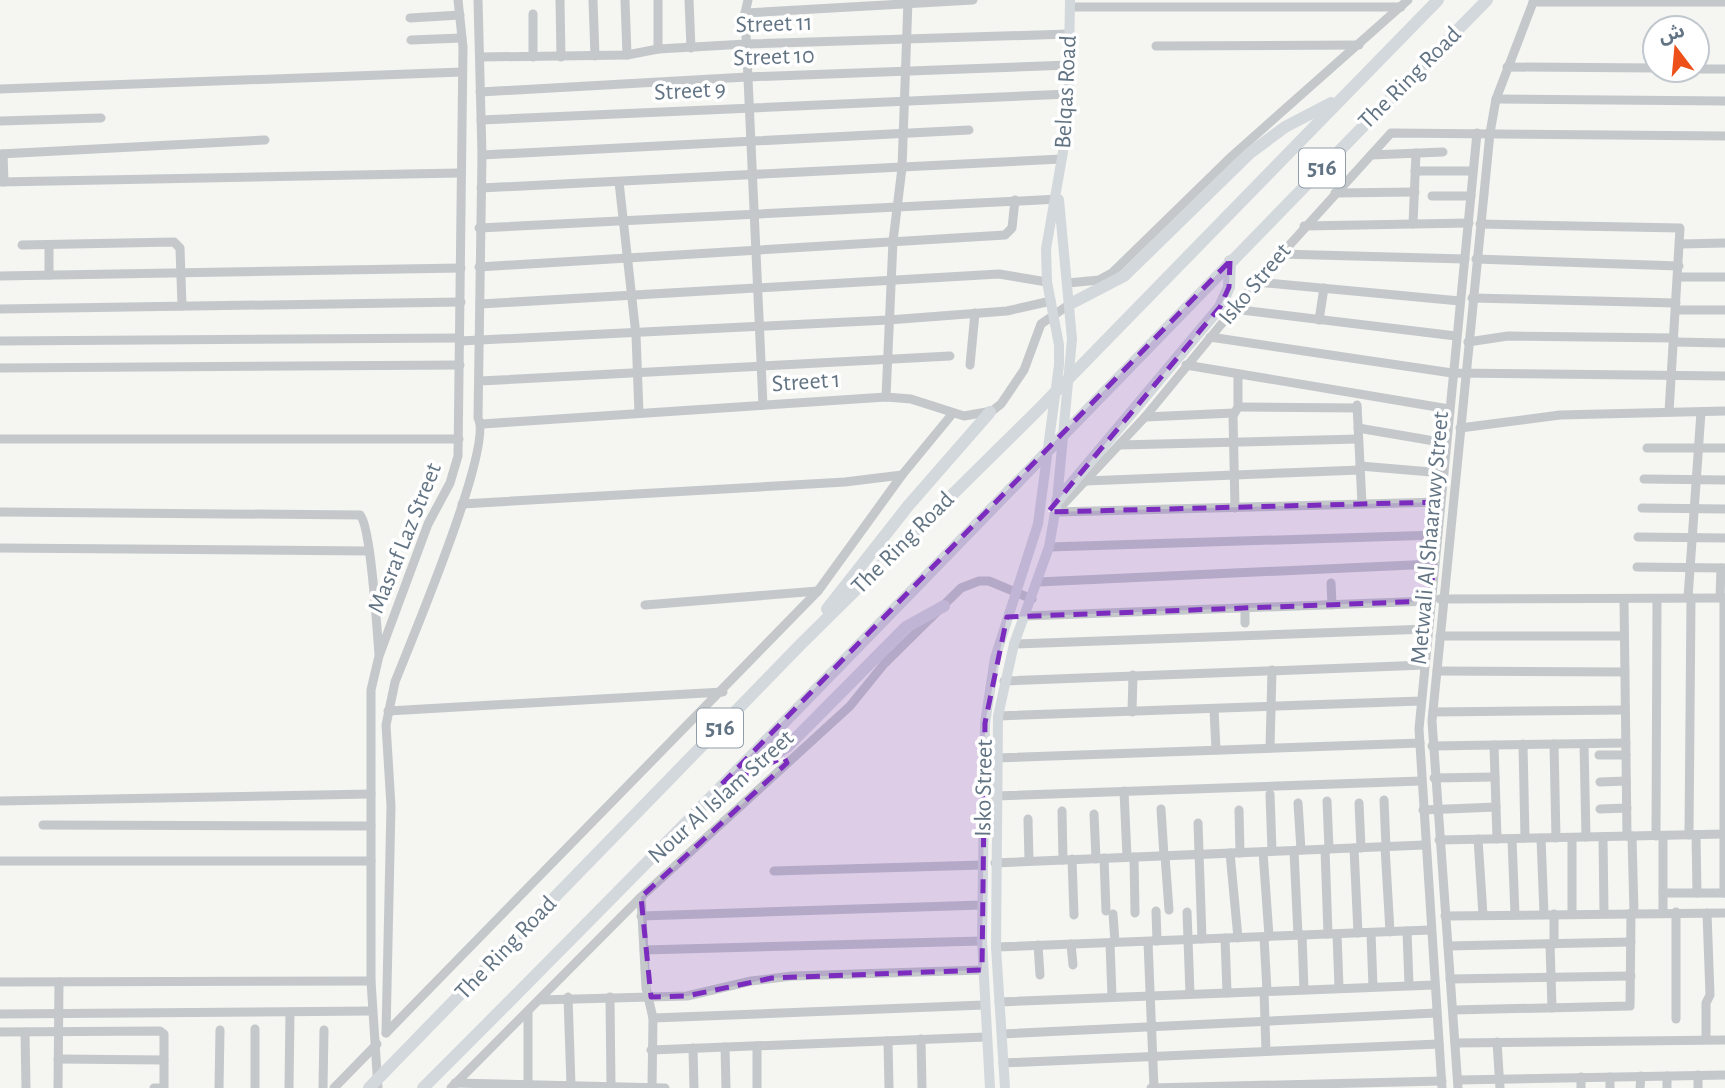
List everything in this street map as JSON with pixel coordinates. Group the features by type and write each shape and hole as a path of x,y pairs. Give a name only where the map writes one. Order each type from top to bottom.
{"highway":[{"name":"The Ring Road","path":"369,1088 801,644 1034,414 1438,0"},
{"name":"The Ring Road","path":"423,1088 719,787 810,699 1230,261 1487,0"},
{"path":"1070,303 1124,276 1239,163 1273,135 1338,100"},
{"path":"1056,507 1220,307 1229,287 1230,261"},
{"path":"801,644 908,506 990,412"},
{"path":"719,787 761,765 787,747 906,627 944,606"}],"main road":[{"name":"Belqas Road","path":"1054,313 1047,282 1046,248 1057,199 1069,94 1070,4"},
{"path":"1056,507 1072,340 1057,199"},
{"name":"Isko Street","path":"990,1088 982,970 985,723 995,658 1035,538 1043,495 1059,365 1054,313"},
{"name":"Isko Street","path":"1006,1088 996,947 998,716 1014,644 1049,547 1056,507"}],"street":[{"name":"Masraf Laz Street","path":"378,1088 371,981 371,690 379,656 428,524 450,483 459,439 459,173 463,43 458,0"},
{"name":"Masraf Laz Street","path":"386,1033 391,806 386,725 388,711 395,682 476,467 482,424 478,418 482,155 478,0"},
{"path":"560,0 561,57"},
{"path":"593,0 595,56"},
{"path":"625,0 627,55"},
{"path":"658,0 658,49"},
{"path":"689,0 691,48"},
{"path":"748,0 745,13 747,77 763,405"},
{"path":"745,13 973,0"},
{"path":"1533,1 1725,2"},
{"name":"Metwali Al Shaarawy Street","path":"1458,1084 1434,778 1433,712 1490,133 1496,99 1533,1"},
{"path":"886,397 893,241 904,134 908,2"},
{"path":"1070,4 1404,4"},
{"path":"1068,283 1092,282 1112,273 1232,156 1404,4"},
{"path":"410,18 460,15"},
{"path":"533,15 533,57"},
{"name":"Street 11","path":"481,57 627,55 658,49 746,44 1069,34"},
{"path":"411,40 481,46"},
{"path":"1156,46 1359,45"},
{"name":"Street 10","path":"480,92 747,77 1069,65"},
{"path":"1507,67 1641,68"},
{"path":"0,89 462,72"},
{"name":"Street 9","path":"481,120 1069,94"},
{"path":"1496,99 1725,101"},
{"path":"0,121 101,118"},
{"path":"482,155 969,130"},
{"name":"Isko Street","path":"1056,507 1086,481 1145,417 1304,226 1391,133 1725,136"},
{"name":"Metwali Al Shaarawy Street","path":"1442,1085 1424,845 1421,701 1477,133"},
{"path":"265,140 1,154 2,182 459,173"},
{"path":"1371,155 1443,152"},
{"path":"1413,224 1416,153"},
{"path":"481,188 1062,159"},
{"path":"1415,171 1473,171"},
{"path":"619,182 636,335 639,413"},
{"path":"1335,193 1415,192"},
{"path":"1432,196 1471,196"},
{"path":"479,228 1057,199"},
{"path":"479,267 1009,234 1015,200"},
{"path":"1304,226 1469,223"},
{"path":"1480,224 1680,228 1669,412"},
{"path":"22,245 174,242 180,248 182,306"},
{"path":"1680,244 1725,243"},
{"path":"49,275 50,245"},
{"path":"1280,254 1465,259"},
{"path":"1476,259 1679,266"},
{"path":"0,276 461,268"},
{"path":"480,304 999,274 1047,282"},
{"path":"1678,277 1725,277"},
{"path":"1256,282 1460,300"},
{"path":"1319,320 1324,288"},
{"path":"1472,298 1725,310"},
{"path":"0,341 480,342 888,320 1007,311 1051,301"},
{"path":"0,309 461,302"},
{"path":"990,412 1001,404 1024,370 1038,330 1054,313 1070,303"},
{"path":"1233,309 1456,336"},
{"path":"971,366 975,313"},
{"path":"1468,342 1508,336 1725,342"},
{"path":"1210,337 1452,373 1725,376"},
{"path":"480,381 950,356"},
{"path":"0,368 460,365"},
{"path":"1186,365 1449,409"},
{"path":"1235,508 1233,443 1238,374"},
{"path":"1356,393 1362,504"},
{"name":"Street 1","path":"482,424 886,397 911,399 970,417 990,412"},
{"path":"1145,417 1236,410 1357,408"},
{"path":"1460,428 1535,416 1725,411"},
{"path":"1697,893 1693,835 1690,598 1701,412"},
{"path":"334,1088 723,692 818,591 902,475 953,413"},
{"path":"1358,428 1446,443"},
{"path":"0,439 459,439"},
{"path":"1119,445 1358,439"},
{"path":"1647,448 1725,448"},
{"path":"1086,481 1360,468 1443,473"},
{"path":"462,504 845,482 902,475"},
{"path":"1644,479 1725,480"},
{"path":"1056,507 1235,508 1440,502"},
{"path":"1642,508 1725,509"},
{"path":"0,512 360,514 368,551 379,656"},
{"path":"1049,547 1437,535"},
{"path":"1638,537 1725,538"},
{"path":"0,548 368,551"},
{"name":"Metwali Al Shaarawy Street","path":"1038,582 1434,564"},
{"path":"1637,567 1723,568 1724,893 1663,893"},
{"name":"Nour Al Islam Street","path":"453,1086 641,897 850,706 884,664 961,588 979,580 1016,591 1032,600"},
{"path":"1332,583 1332,605"},
{"path":"645,606 818,591"},
{"path":"1657,598 1663,913"},
{"path":"1026,616 1444,599 1723,598"},
{"path":"1452,1010 1628,1007 1631,1004 1632,913 1626,781 1624,599"},
{"path":"1245,608 1245,623"},
{"path":"1014,644 1428,629"},
{"path":"1440,636 1624,636"},
{"path":"1004,681 1424,665"},
{"path":"1270,748 1272,670"},
{"path":"1437,671 1625,672"},
{"path":"1132,712 1133,676"},
{"path":"388,711 723,692"},
{"path":"998,716 1421,701"},
{"path":"1214,709 1216,750"},
{"path":"1433,712 1625,710"},
{"path":"369,725 386,725"},
{"path":"1432,746 1626,743"},
{"path":"996,758 1420,744"},
{"path":"1523,744 1525,838"},
{"path":"1553,744 1556,838"},
{"path":"1584,744 1586,837"},
{"path":"1494,745 1497,839"},
{"path":"1598,755 1626,755"},
{"path":"1434,778 1495,778"},
{"path":"996,796 1421,781"},
{"path":"1600,782 1626,781"},
{"path":"1124,791 1135,912"},
{"path":"0,801 371,794"},
{"path":"1266,1052 1270,794"},
{"path":"1384,800 1390,932"},
{"path":"1327,801 1327,849 1339,988"},
{"path":"1298,803 1297,850 1304,990"},
{"path":"1358,933 1359,803"},
{"path":"1423,810 1496,807"},
{"path":"1600,809 1627,808"},
{"path":"1161,809 1169,911"},
{"path":"1238,810 1235,853 1238,938"},
{"path":"1062,811 1074,915"},
{"path":"1094,814 1110,912 1112,997"},
{"path":"1028,819 1029,861"},
{"path":"1198,823 1202,939"},
{"path":"43,825 371,826"},
{"path":"1439,840 1724,834"},
{"path":"1603,837 1604,913"},
{"path":"1541,838 1552,944 1552,1008"},
{"path":"1572,838 1572,914"},
{"path":"1478,839 1483,915"},
{"path":"1512,839 1515,915"},
{"path":"995,863 1424,845"},
{"path":"0,861 371,861"},
{"path":"774,871 983,865"},
{"path":"641,897 646,988 653,1018 652,1088"},
{"path":"641,916 982,905"},
{"path":"1156,911 1150,996 1152,1088 1442,1085"},
{"path":"1187,912 1190,994"},
{"path":"1676,912 1676,1019"},
{"path":"1706,1039 1706,1003 1710,995 1707,913"},
{"path":"1445,916 1725,913"},
{"path":"996,947 1430,930"},
{"path":"1407,931 1409,985"},
{"path":"1371,933 1373,987"},
{"path":"1226,938 1227,993"},
{"path":"644,950 982,941"},
{"path":"1448,946 1631,942"},
{"path":"1071,944 1073,965"},
{"path":"1038,945 1040,975"},
{"path":"539,1000 699,995 772,978 982,970"},
{"path":"1450,979 1631,976"},
{"path":"0,982 371,981"},
{"path":"58,1088 59,982"},
{"path":"999,1002 1434,985"},
{"path":"568,997 571,1085"},
{"path":"610,997 611,1086"},
{"path":"653,1018 984,1005"},
{"path":"0,1014 372,1011"},
{"path":"528,1011 528,1084"},
{"path":"289,1088 290,1012"},
{"path":"1002,1034 1436,1013"},
{"path":"255,1088 256,1029"},
{"path":"219,1088 220,1030"},
{"path":"323,1088 324,1030"},
{"path":"0,1032 160,1031 164,1034 163,1088 154,1088"},
{"path":"25,1032 26,1088"},
{"path":"651,1050 986,1037"},
{"path":"921,1039 922,1088"},
{"path":"1455,1043 1725,1040"},
{"path":"888,1041 889,1088"},
{"path":"1497,1042 1499,1083"},
{"path":"1003,1063 1439,1044"},
{"path":"757,1046 757,1088"},
{"path":"725,1047 726,1088"},
{"path":"693,1048 694,1088"},
{"path":"58,1059 164,1060"},
{"path":"1698,1075 1698,1088"},
{"path":"1458,1084 1554,1083 1581,1077 1725,1075"},
{"path":"1640,1088 1641,1076"},
{"path":"1667,1076 1667,1088"},
{"path":"1581,1077 1581,1088"},
{"path":"1610,1077 1610,1088"},
{"path":"453,1086 528,1084 665,1088"}],"highlighted area":[{"path":"1230,261 1229,287 1220,307 1048,512 1440,502 1430,601 1007,617 985,723 982,970 772,978 687,996 651,997 641,897 787,763 784,757 719,787"}]}
